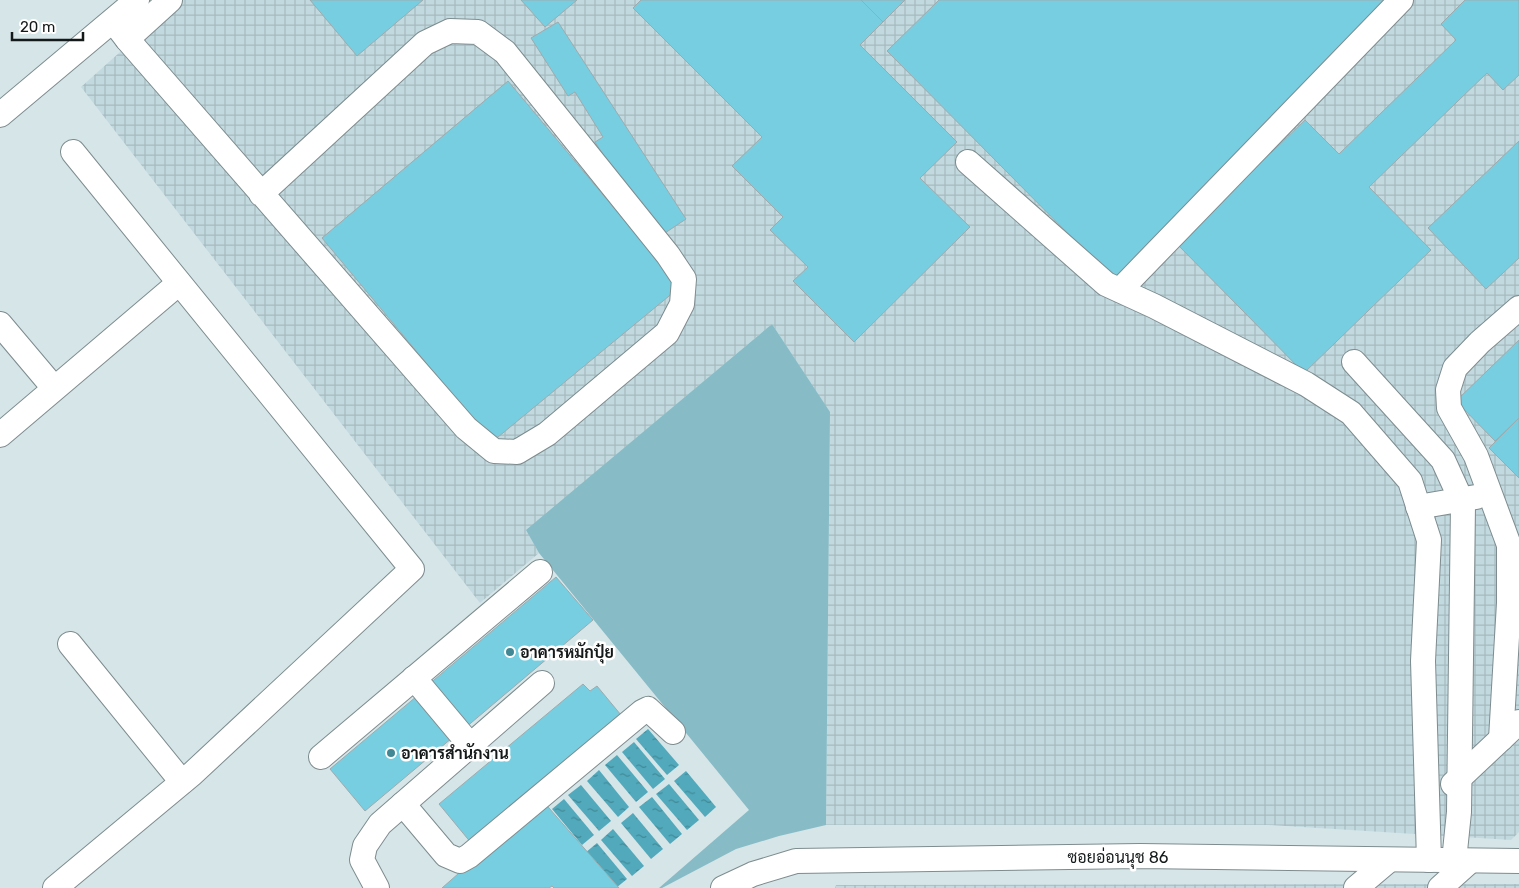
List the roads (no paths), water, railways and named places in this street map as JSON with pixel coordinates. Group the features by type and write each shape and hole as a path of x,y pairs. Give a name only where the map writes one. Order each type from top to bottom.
{"street":[{"path":"120,30 136,0"},
{"path":"0,115 120,30 170,0"},
{"path":"1120,290 1401,0"},
{"path":"120,30 261,194 466,428 494,451 517,452 548,434 667,333 682,304 684,279 668,255 505,52 478,32 450,31 425,43 261,194"},
{"path":"55,888 182,782 412,569 73,152"},
{"path":"968,162 1106,284 1154,306 1306,384 1351,413 1410,481 1429,540 1423,661 1429,860"},
{"path":"0,435 179,283"},
{"path":"1501,739 1509,603 1509,545 1476,456 1449,408 1448,390 1455,368 1480,342 1519,308"},
{"path":"0,324 54,388"},
{"path":"1354,362 1443,460 1463,504 1459,778 1462,861 1440,888"},
{"path":"1418,507 1490,494"},
{"path":"321,757 540,572"},
{"path":"70,644 182,782"},
{"path":"414,678 470,745"},
{"path":"377,888 362,860 365,846 380,824 542,683"},
{"path":"403,804 446,855 460,860 469,856 642,712 648,709 673,732"},
{"path":"1428,807 1519,722"},
{"name":"ซอยอ่อนนุช 86","path":"723,888 753,874 796,861 1140,856 1519,861"},
{"path":"1356,888 1389,860"}],"water":[{"path":"648,729 679,765 667,775 636,739"},
{"path":"634,742 665,779 653,789 622,752"},
{"path":"617,755 648,792 636,802 605,765"},
{"path":"599,770 629,807 618,817 587,781"},
{"path":"686,771 716,807 705,817 674,781"},
{"path":"669,784 699,820 687,830 656,794"},
{"path":"581,785 611,821 599,831 568,795"},
{"path":"652,797 682,834 670,844 639,807"},
{"path":"564,799 594,835 582,845 552,809"},
{"path":"633,813 663,849 651,859 621,823"},
{"path":"613,829 644,866 632,876 601,840"},
{"path":"597,843 627,879 616,888 585,853"}],"place":[{"name":"อาคารหมักปุ๋ย","path":"510,652"},
{"name":"อาคารสำนักงาน","path":"391,753"}]}
